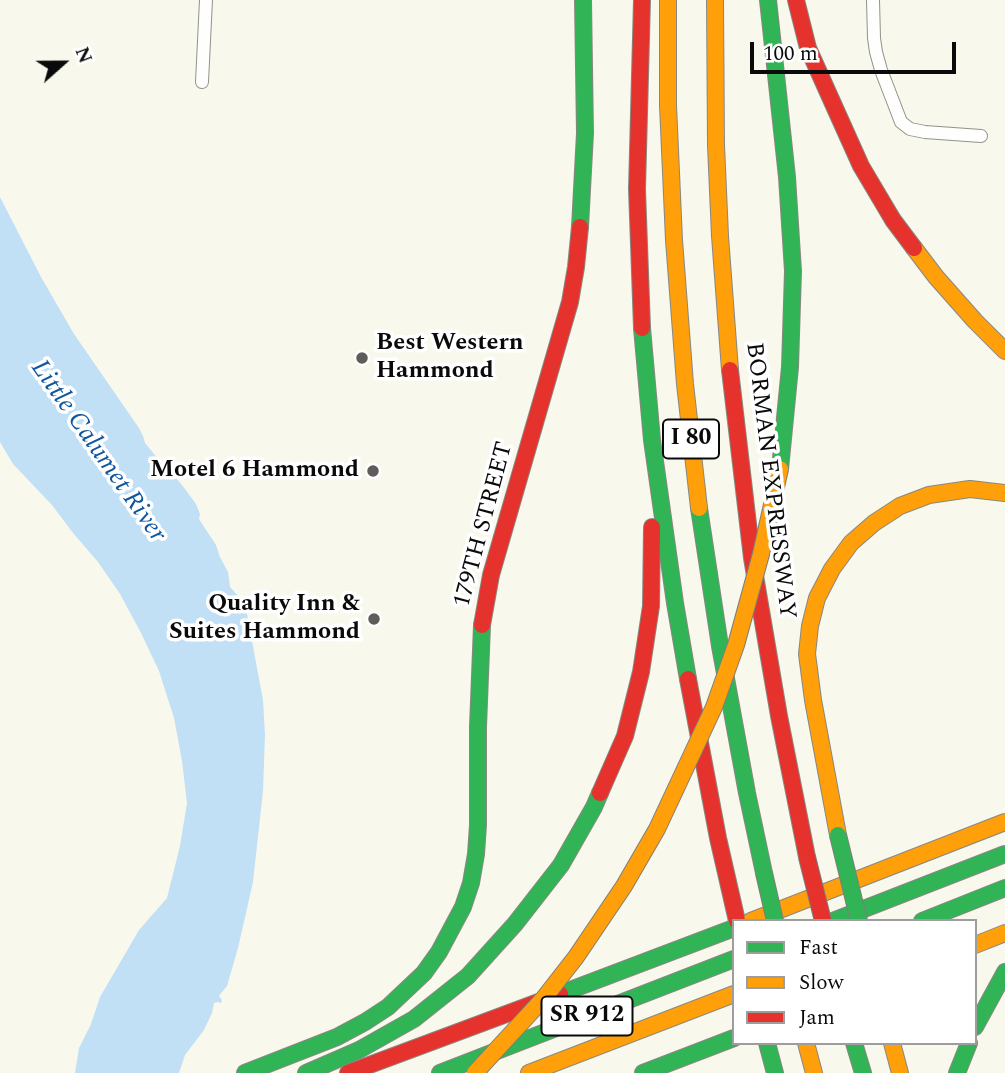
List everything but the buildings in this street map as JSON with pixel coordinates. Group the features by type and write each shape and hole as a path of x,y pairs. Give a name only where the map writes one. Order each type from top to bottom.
{"main road":[{"name":"179TH STREET","path":"245,1073 337,1037 388,1007 424,973 439,952 463,907 471,883 477,854 482,624 491,575 560,340 576,267 585,133 583,0"},
{"path":"642,0 637,189 641,313 652,440 694,717 737,919"},
{"name":"I 80","path":"668,0 668,105 674,240 685,384 698,502 720,646 747,793 775,919"},
{"name":"BORMAN EXPRESSWAY","path":"715,0 716,145 731,379 752,558 779,716 807,857 822,919"},
{"path":"475,1073 544,998 576,957 624,886 657,829 714,707 736,645 761,554 780,470 790,367 793,271 787,177 768,0"},
{"path":"796,0 808,48 873,188 893,220 936,276 1005,351"},
{"path":"306,1073 359,1050 414,1019 468,976 516,924 561,864 594,807 625,736 643,659 651,606 652,440"},
{"path":"859,919 838,835 807,654 817,598 832,569 851,543 874,523 900,506 929,495 970,489 1005,493"},
{"path":"756,919 1005,821"},
{"path":"838,919 1005,854"},
{"path":"927,919 1005,888"},
{"path":"348,1073 732,929"},
{"path":"977,944 1005,933"},
{"name":"SR 912","path":"440,1073 732,960"},
{"path":"977,1023 1005,972"},
{"name":"SR 912","path":"529,1073 732,995"},
{"path":"643,1073 732,1039"},
{"path":"768,1045 775,1073"},
{"path":"855,1045 863,1073"},
{"path":"893,1045 900,1073"},
{"path":"957,1073 968,1045"},
{"path":"806,1046 814,1073"}],"street":[{"path":"202,82 206,0"},
{"path":"873,0 876,52 899,118 905,126 925,132 981,136"}],"water":[{"name":"Little Calumet River","path":"0,197 74,334 139,428 145,443 159,460 169,462 170,471 196,504 199,519 216,545 228,572 230,587 239,597 247,614 263,700 265,735 263,791 253,882 227,986 219,996 221,1003 214,1003 204,1030 185,1055 179,1073 75,1073 79,1048 100,997 139,930 167,898 187,803 174,718 159,671 141,633 120,594 98,562 52,505 13,464 0,442"}],"traffic: fast":[{"path":"580,227 585,133 583,0"},
{"path":"768,0 787,177 793,271 790,367 780,469"},
{"path":"642,328 652,440 688,679"},
{"path":"699,508 720,646 764,873"},
{"path":"245,1073 337,1037 388,1007 424,973 439,952 463,907 471,883 478,825 482,625"},
{"path":"306,1073 359,1050 414,1019 468,976 515,924 561,865 600,793"},
{"path":"838,835 859,919"},
{"path":"838,919 1005,854"},
{"path":"764,873 775,919"},
{"path":"927,919 1005,888"},
{"path":"560,994 732,929"},
{"path":"440,1073 732,960"},
{"path":"977,1023 1005,972"},
{"path":"643,1073 732,1039"},
{"path":"768,1045 775,1073"},
{"path":"855,1045 863,1073"},
{"path":"957,1073 968,1045"}],"traffic: slow":[{"path":"668,0 668,105 674,240 685,384 699,508"},
{"path":"715,0 716,145 730,370"},
{"path":"914,248 936,277 1005,351"},
{"path":"475,1073 544,998 576,957 624,886 657,829 714,707 736,645 761,554 780,469"},
{"path":"838,835 807,654 817,598 832,569 851,543 874,523 900,506 929,495 970,489 1005,493"},
{"path":"756,919 1005,822"},
{"path":"977,944 1005,933"},
{"path":"529,1073 732,995"},
{"path":"807,1045 814,1073"},
{"path":"893,1045 900,1073"}],"traffic: jam":[{"path":"642,0 637,189 642,328"},
{"path":"796,0 808,48 861,166 893,220 914,248"},
{"path":"482,625 491,575 570,302 580,227"},
{"path":"730,370 752,558 807,857"},
{"path":"600,793 625,736 641,672 651,606 652,527"},
{"path":"688,679 718,838 737,919"},
{"path":"807,857 822,919"},
{"path":"348,1073 560,994"}],"place":[{"name":"Best Western Hammond","path":"362,358"},
{"name":"Motel 6 Hammond","path":"373,471"},
{"name":"Quality Inn & Suites Hammond","path":"374,619"}]}
